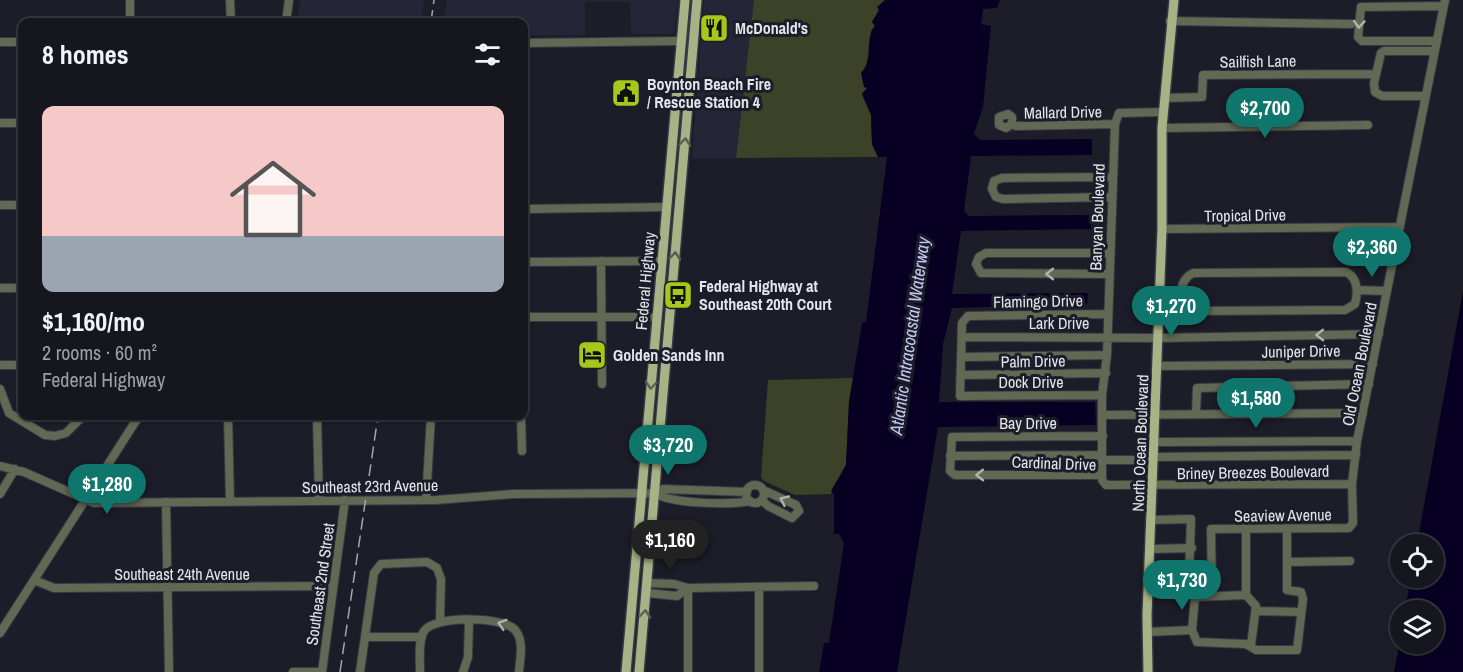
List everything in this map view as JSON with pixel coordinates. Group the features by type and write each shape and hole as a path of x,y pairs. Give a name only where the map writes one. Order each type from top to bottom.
{"main road":[{"name":"Federal Highway","path":"628,669 634,573 685,0"},
{"name":"Federal Highway","path":"639,672 698,0"},
{"name":"North Ocean Boulevard","path":"1148,672 1152,520 1150,486 1155,442 1162,229 1162,128 1158,112 1165,98 1170,21 1174,0"},
{"path":"682,36 694,43"},
{"path":"682,36 693,55"},
{"path":"658,306 670,314"},
{"path":"657,317 665,327 662,367 665,381"},
{"path":"634,573 641,589 647,588"}],"street":[{"path":"129,0 130,18"},
{"path":"230,0 231,18"},
{"path":"287,18 289,0"},
{"path":"1436,41 1362,41 1358,37 1361,7 1444,3"},
{"name":"Old Ocean Boulevard","path":"1353,523 1352,484 1357,441 1444,3"},
{"path":"1170,21 1351,24"},
{"path":"528,43 682,36"},
{"path":"0,42 18,42"},
{"path":"1425,96 1382,96 1375,92 1374,83 1384,51 1433,51"},
{"name":"Sailfish Lane","path":"1165,98 1202,97 1203,75 1372,74"},
{"path":"1115,124 1119,113 1158,112"},
{"path":"0,123 18,123"},
{"name":"Mallard Drive","path":"1012,124 1016,126 1115,124"},
{"name":"Banyan Boulevard","path":"1102,475 1102,395 1107,355 1115,124"},
{"path":"1162,128 1368,125"},
{"path":"1111,197 1003,199 996,197 992,189 994,181 1002,178 1112,177"},
{"path":"0,205 18,205"},
{"path":"528,209 667,207"},
{"name":"Tropical Drive","path":"1162,229 1400,227"},
{"path":"1109,253 986,253 979,257 976,264 981,273 1109,274"},
{"path":"602,261 602,384"},
{"path":"528,262 662,261"},
{"path":"1347,272 1354,277 1357,290 1354,304 1345,310 1190,311 1186,308 1181,292 1186,278 1193,273 1347,272"},
{"path":"0,288 18,288"},
{"path":"1357,290 1387,291"},
{"path":"1159,292 1181,292"},
{"name":"Flamingo Drive","path":"962,337 962,323 968,316 1108,314"},
{"path":"528,317 657,317"},
{"name":"Lark Drive","path":"962,337 1157,338 1379,334"},
{"path":"961,375 962,337"},
{"path":"962,357 1107,355"},
{"name":"Juniper Drive","path":"1157,366 1373,364"},
{"path":"0,365 18,365"},
{"name":"Palm Drive","path":"961,375 1106,374"},
{"name":"Dock Drive","path":"961,375 960,396 1102,395"},
{"path":"1196,414 1197,388 1369,384"},
{"path":"0,389 9,413 18,418"},
{"path":"1103,415 1363,413"},
{"path":"20,420 45,435 55,436 66,433 78,420"},
{"path":"0,633 135,420"},
{"path":"228,420 230,501"},
{"name":"Southeast 2nd Street","path":"317,420 319,500"},
{"path":"426,500 431,420"},
{"path":"521,420 522,452"},
{"name":"Bay Drive","path":"950,456 952,437 1103,436"},
{"path":"1155,442 1357,441"},
{"path":"950,456 1137,460 1154,457 1356,455"},
{"name":"Cardinal Drive","path":"950,456 950,471 955,475 1102,475 1106,485 1150,486"},
{"name":"Southeast 23rd Avenue","path":"0,466 15,469 94,502 426,500 513,494 655,493"},
{"path":"0,494 15,469"},
{"name":"Briney Breezes Boulevard","path":"1150,486 1352,484"},
{"path":"754,486 796,505 799,511 792,518 768,506 762,500 755,503 662,499 655,493 663,489 747,492 754,486"},
{"path":"762,500 763,490"},
{"path":"747,492 750,501"},
{"name":"Southeast 2nd Street","path":"322,672 345,500"},
{"path":"166,502 170,672"},
{"path":"1149,579 1189,578 1192,548 1191,519 1152,520"},
{"name":"Seaview Avenue","path":"1212,596 1211,529 1349,528 1353,523"},
{"path":"1251,645 1256,611 1254,601 1246,595 1196,597 1192,630 1194,638 1201,643 1251,645 1256,650 1297,650 1301,592 1287,590 1287,528"},
{"path":"1246,529 1246,595"},
{"path":"1151,549 1192,548"},
{"path":"1287,562 1350,561"},
{"path":"360,672 374,573 378,566 385,563 427,562 437,568 441,579 440,621"},
{"name":"Southeast 24th Avenue","path":"34,580 54,588 333,586"},
{"path":"647,588 677,596 688,588 814,586"},
{"path":"759,587 759,672"},
{"path":"688,588 688,672"},
{"path":"1256,611 1301,612"},
{"path":"420,672 422,637 428,627 440,621 498,621 513,628 520,644 519,672"},
{"path":"463,672 468,661 469,621"},
{"path":"1148,632 1192,630"},
{"path":"365,637 422,637"},
{"path":"293,672 322,672"}],"shaded area":[{"path":"300,0 424,0 422,18 298,18"},
{"path":"447,0 678,0 674,34 631,34 630,2 585,2 585,35 528,35 528,18 445,18"},
{"path":"704,0 754,0 736,158 692,158"}],"green space":[{"path":"754,0 885,0 872,22 875,25 871,31 867,88 862,94 871,115 872,144 878,157 736,158"},
{"path":"853,378 849,402 846,465 831,494 795,495 764,481 761,477 768,380"}],"water":[{"name":"Atlantic Intracoastal Waterway","path":"885,0 1000,0 997,8 983,9 981,24 991,26 983,107 974,134 980,140 1092,139 1092,155 971,156 964,211 969,216 1091,215 1091,229 961,231 952,294 1088,293 1087,304 952,308 943,344 939,402 1095,402 1096,425 938,427 897,672 819,672 824,643 829,643 844,543 839,534 834,534 834,495 831,491 846,465 849,402 862,323 866,322 887,157 878,157 872,144 871,115 862,94 867,88 864,87 861,73 867,62 870,37 875,26 872,22 879,10 877,7"},
{"path":"1463,291 1463,672 1394,672 1397,654 1444,654 1444,600 1407,600 1409,588 1444,588 1444,534 1419,534"}],"railway":[{"path":"432,18 434,0"},
{"path":"340,672 377,420"}],"place":[{"name":"McDonald's","path":"714,28"},
{"name":"Boynton Beach Fire / Rescue Station 4","path":"626,93"},
{"name":"Federal Highway at Southeast 20th Court","path":"678,295"},
{"name":"Golden Sands Inn","path":"592,355"}]}
